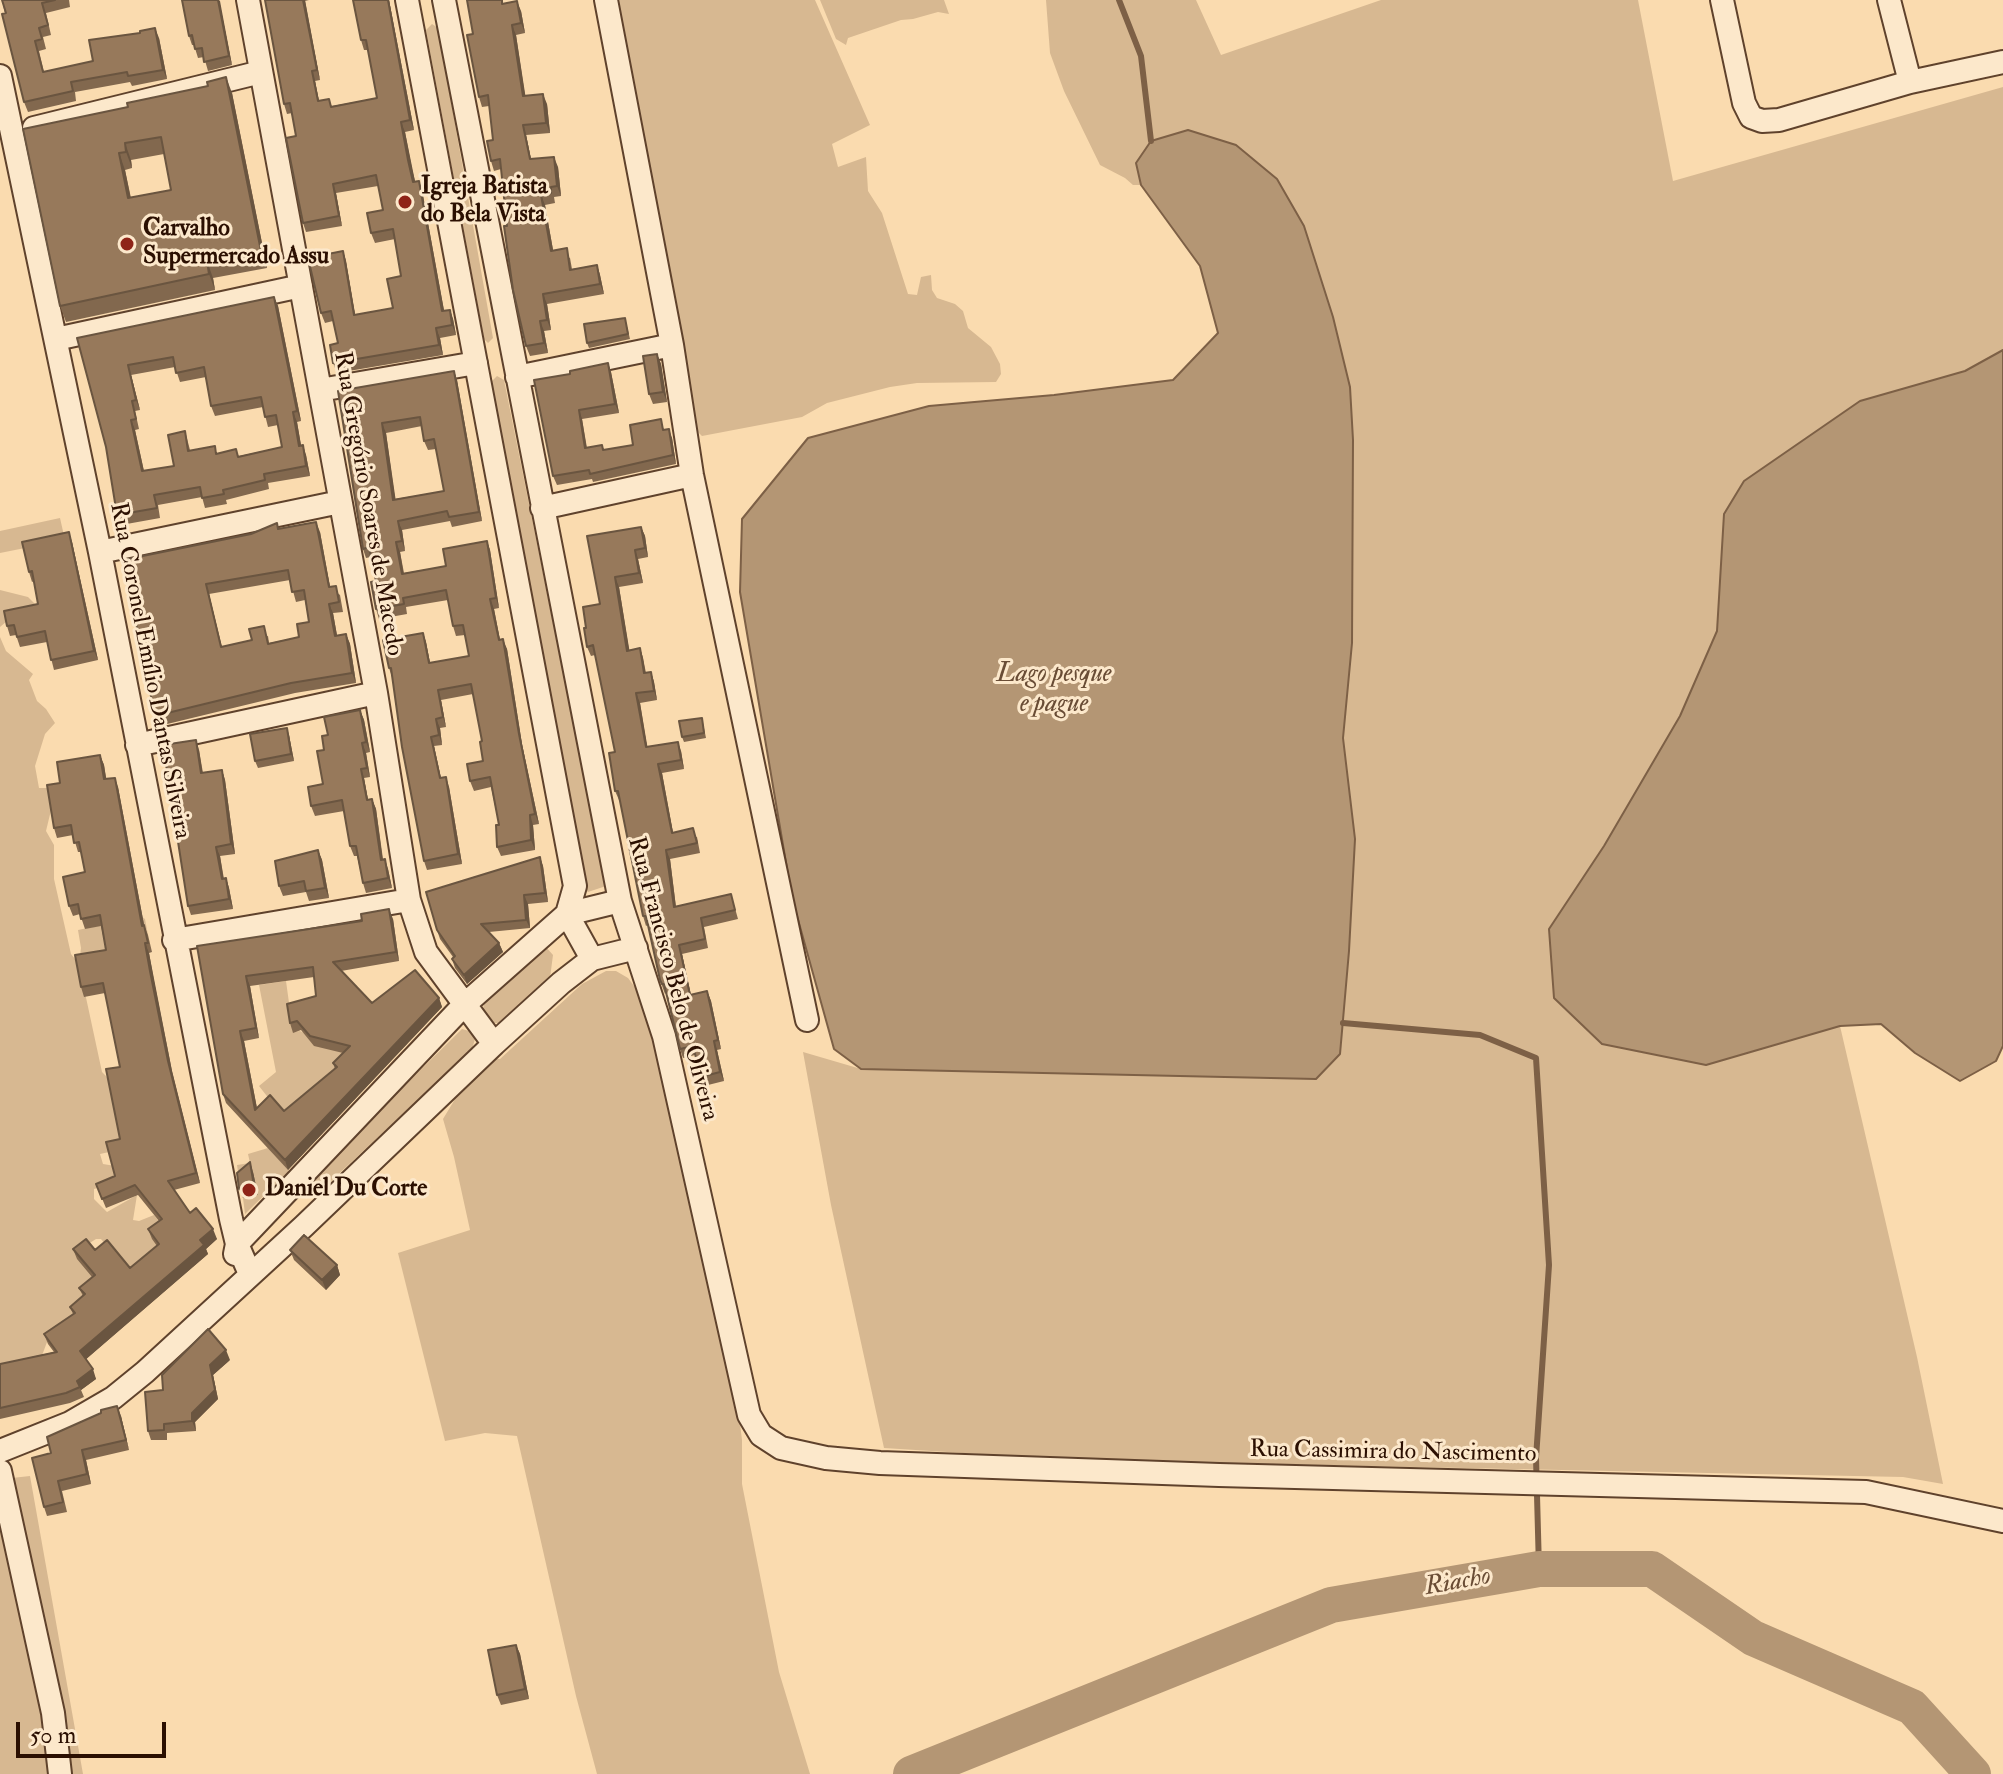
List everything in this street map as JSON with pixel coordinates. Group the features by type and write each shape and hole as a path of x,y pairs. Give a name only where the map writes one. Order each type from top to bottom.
{"street":[{"name":"Rua Gregório Soares de Macedo","path":"248,0 376,693 409,900 426,952 494,1044"},
{"path":"407,0 575,886 567,914 592,959"},
{"name":"Rua Francisco Belo de Oliveira","path":"444,0 620,901 664,1036 749,1415 761,1435 781,1448"},
{"path":"606,0 672,345 692,475 807,1020"},
{"path":"1722,0 1744,103 1751,117 1762,121 1779,120 1910,82 2003,62"},
{"path":"1889,0 1910,82"},
{"path":"13,133 261,72"},
{"name":"Rua Coronel Emílio Dantas Silveira","path":"0,76 100,552 174,940 237,1244 250,1274"},
{"path":"56,339 301,286"},
{"path":"320,390 476,362 483,352 503,347 510,339"},
{"path":"476,362 482,371 499,365 516,373 672,345"},
{"path":"542,508 692,475"},
{"path":"100,552 340,502"},
{"path":"137,745 376,693"},
{"path":"174,940 409,900"},
{"path":"227,1294 237,1244 463,1006 567,914 620,901"},
{"path":"0,1451 70,1423 113,1398 153,1365 494,1044 592,959 636,948"},
{"name":"Rua Cassimira do Nascimento","path":"781,1448 826,1458 880,1463 1203,1475 1866,1492 2003,1521"},
{"path":"0,1471 53,1713 60,1774"}],"shaded area":[{"path":"611,0 815,0 870,125 832,144 838,167 866,157 868,191 882,213 908,294 917,295 921,277 931,275 932,290 937,298 955,304 963,311 968,328 991,347 1000,364 1001,374 996,382 917,383 890,387 827,403 802,417 702,436 693,427"},
{"path":"820,0 944,0 949,14 938,12 901,20 848,38 846,45 836,39"},
{"path":"1046,0 1196,0 1221,55 1381,0 1638,0 1673,181 2003,87 2003,350 1965,371 1860,401 1724,514 1717,630 1680,716 1604,846 1549,929 1706,1065 1840,1026 1917,1357 1943,1484 1903,1477 1074,1460 884,1448 831,1205 803,1052 861,1069 1315,1079 1340,1054 1355,839 1343,738 1352,643 1353,440 1136,163 1141,185 1133,185 1100,165 1064,91 1050,53"},
{"path":"432,24 438,28 493,338 488,343 484,339 426,30"},
{"path":"497,376 504,380 606,886 588,892 491,382"},
{"path":"60,518 65,540 0,553 0,531"},
{"path":"0,590 28,597 36,605 0,627"},
{"path":"0,637 6,651 33,674 29,680 37,701 55,723 45,734 35,766 39,788 47,788 52,806 46,831 54,845 54,879 71,954 79,964 81,948 78,930 142,917 145,919 148,935 107,943 110,960 79,965 102,1072 109,1079 123,1149 100,1154 103,1164 115,1166 115,1183 94,1189 94,1199 107,1212 137,1195 133,1220 154,1215 165,1229 163,1254 152,1300 101,1239 96,1239 80,1249 98,1285 89,1304 47,1342 40,1361 0,1374"},
{"path":"545,946 553,955 550,978 499,1023 491,1023 483,1012 484,1002"},
{"path":"606,971 616,971 628,978 640,994 656,1038 736,1391 742,1440 742,1484 779,1672 810,1774 597,1774 576,1696 517,1436 485,1433 445,1441 398,1253 470,1230 443,1119 463,1086 486,1058 500,1059 582,984"},
{"path":"286,981 293,1032 300,1031 354,1056 281,1114 259,1086 276,1072 259,985"},
{"path":"462,1029 469,1031 475,1039 472,1049 313,1198 303,1198 303,1186"},
{"path":"268,1148 289,1171 245,1214 243,1198 258,1195 255,1182 240,1185 237,1165 250,1163 248,1154"},
{"path":"30,1476 83,1774 66,1774 12,1478"},
{"path":"0,1492 55,1774 0,1774"}],"water":[{"name":"Lago pesque e pague","path":"1188,130 1236,145 1277,179 1304,226 1333,317 1350,387 1353,440 1352,643 1343,738 1355,839 1340,1054 1316,1079 861,1069 834,1049 792,898 740,592 742,519 808,438 929,406 1173,380 1218,333 1200,266 1141,185 1136,163 1151,141"},
{"path":"2003,350 2003,1046 1996,1061 1960,1081 1915,1053 1881,1024 1840,1026 1706,1065 1602,1044 1554,998 1549,929 1604,846 1680,716 1717,631 1724,514 1744,481 1860,401 1965,371"}],"building":[{"path":"2,0 55,0 42,3 48,25 39,28 42,39 35,41 43,72 93,61 89,40 155,28 163,70 128,76 127,72 71,82 73,91 24,102 2,14 6,13"},
{"path":"182,0 218,0 229,56 204,62 202,48 195,49 192,35 189,36"},
{"path":"265,0 303,0 317,70 312,71 318,101 329,99 331,107 377,98 366,40 361,40 353,0 388,0 410,120 401,122 408,160 413,182 419,181 442,311 450,310 452,325 436,328 439,345 333,363 330,345 338,343 331,311 321,313 308,258 343,251 354,315 393,308 387,279 401,276 393,229 371,233 367,213 383,210 376,175 333,184 339,216 303,223 286,138 296,136 290,103 284,104"},
{"path":"467,0 502,0 502,4 517,1 521,23 512,25 523,96 543,94 546,123 523,125 530,159 554,157 557,186 551,187 551,193 541,195 551,251 567,248 570,270 597,265 600,284 543,294 547,320 540,321 544,343 526,346 513,290 504,226 507,226 500,159 491,161 487,141 493,140 488,95 479,97 467,35 473,34"},
{"path":"226,77 261,251 207,261 209,274 60,306 23,129 128,107 127,103 208,86 207,82","holes":["161,137 171,190 128,198 119,153 126,152 125,143"]},
{"path":"274,297 297,411 293,412 299,446 303,445 306,466 264,474 265,480 223,490 224,494 202,498 200,487 154,495 157,508 117,515 106,447 77,338","holes":["173,357 176,373 204,367 211,406 261,397 265,417 276,415 282,447 238,457 236,449 216,454 215,446 188,451 185,431 168,435 174,466 142,471 131,420 136,419 132,401 136,400 128,365"]},
{"path":"625,318 628,334 587,343 584,324"},
{"path":"657,354 663,392 649,394 643,356"},
{"path":"608,363 615,404 579,410 585,448 602,445 603,450 633,445 630,425 661,419 663,430 669,429 673,455 590,474 589,470 553,476 534,380"},
{"path":"454,371 479,512 449,517 447,511 398,521 402,541 396,542 402,574 446,566 443,549 487,541 496,598 490,599 499,640 503,639 535,814 530,815 531,840 497,847 496,825 499,825 490,777 470,781 467,764 483,761 471,684 438,690 443,717 436,719 439,735 431,737 440,778 446,777 458,854 424,861 402,747 391,668 383,640 423,633 429,663 469,656 463,625 453,626 446,590 403,598 404,604 376,609 371,582 376,581 369,547 363,549 338,391","holes":["420,417 424,441 434,439 444,491 393,500 382,423"]},
{"path":"316,522 329,587 336,586 339,602 329,604 335,636 346,634 352,673 291,683 155,716 123,560 251,534 277,523 278,529","holes":["288,570 292,592 304,590 309,622 297,624 299,637 268,644 264,626 249,629 252,640 221,647 206,584"]},
{"path":"641,527 645,548 635,550 639,573 615,577 627,651 640,648 644,673 651,672 654,691 636,693 646,747 678,742 681,760 658,764 672,833 693,828 697,843 666,850 674,907 731,894 735,910 701,918 705,939 679,945 690,995 707,991 718,1040 714,1041 720,1072 701,1077 693,1046 680,1049 646,916 643,916 618,791 615,791 609,753 615,752 593,645 587,647 584,628 583,607 600,604 587,536"},
{"path":"69,532 94,651 51,660 45,631 17,637 14,625 7,626 4,611 38,604 32,571 29,572 22,542"},
{"path":"360,710 367,768 361,769 367,800 372,799 381,860 385,859 388,878 363,883 356,846 350,846 342,800 311,806 308,787 323,784 317,751 324,750 322,736 328,735 324,717"},
{"path":"702,718 704,733 682,737 679,721"},
{"path":"287,728 291,754 255,761 250,734"},
{"path":"196,740 201,773 222,770 231,844 216,847 229,899 188,906 163,745"},
{"path":"100,755 104,779 115,778 168,1061 196,1173 168,1181 190,1213 196,1208 213,1229 200,1240 204,1245 80,1351 93,1369 77,1381 80,1387 0,1408 0,1364 57,1352 44,1334 75,1313 70,1307 85,1294 79,1288 95,1275 73,1249 86,1239 95,1250 107,1240 130,1268 159,1244 148,1229 162,1219 135,1185 102,1199 96,1184 115,1176 106,1142 120,1139 106,1069 120,1067 103,983 81,987 75,955 106,950 100,915 81,919 78,904 69,906 63,877 85,872 79,842 74,843 71,825 54,828 47,785 60,783 57,762"},
{"path":"318,850 325,888 306,891 304,881 279,886 275,861"},
{"path":"540,857 545,893 524,895 526,920 481,924 499,943 464,975 437,930 426,892"},
{"path":"389,909 396,952 333,962 372,1003 415,970 439,998 285,1160 223,1094 197,946 362,921 361,914","holes":["313,967 316,996 287,1004 290,1023 297,1021 310,1036 350,1046 333,1063 337,1067 284,1111 270,1095 255,1110 240,1031 256,1028 246,976"]},
{"path":"250,1162 254,1186 239,1189 237,1173"},
{"path":"304,1235 337,1265 322,1280 290,1250"},
{"path":"208,1329 226,1350 210,1365 215,1390 192,1413 192,1421 164,1424 164,1430 148,1431 145,1392 163,1390 162,1375"},
{"path":"117,1406 126,1440 82,1450 87,1474 58,1481 63,1502 44,1507 32,1458 51,1453 47,1437 101,1413 101,1410"},
{"path":"516,1645 525,1689 497,1695 488,1650"}],"waterway":[{"path":"1119,0 1141,56 1151,141"},
{"path":"1343,1023 1480,1035 1536,1058 1549,1265 1536,1458 1539,1569"},
{"name":"Riacho","path":"911,1774 1331,1605 1539,1569 1652,1569 1753,1638 1912,1707 1973,1774"}],"place":[{"name":"Igreja Batista do Bela Vista","path":"405,202"},
{"name":"Carvalho Supermercado Assu","path":"127,244"},
{"name":"Daniel Du Corte","path":"249,1190"}]}
